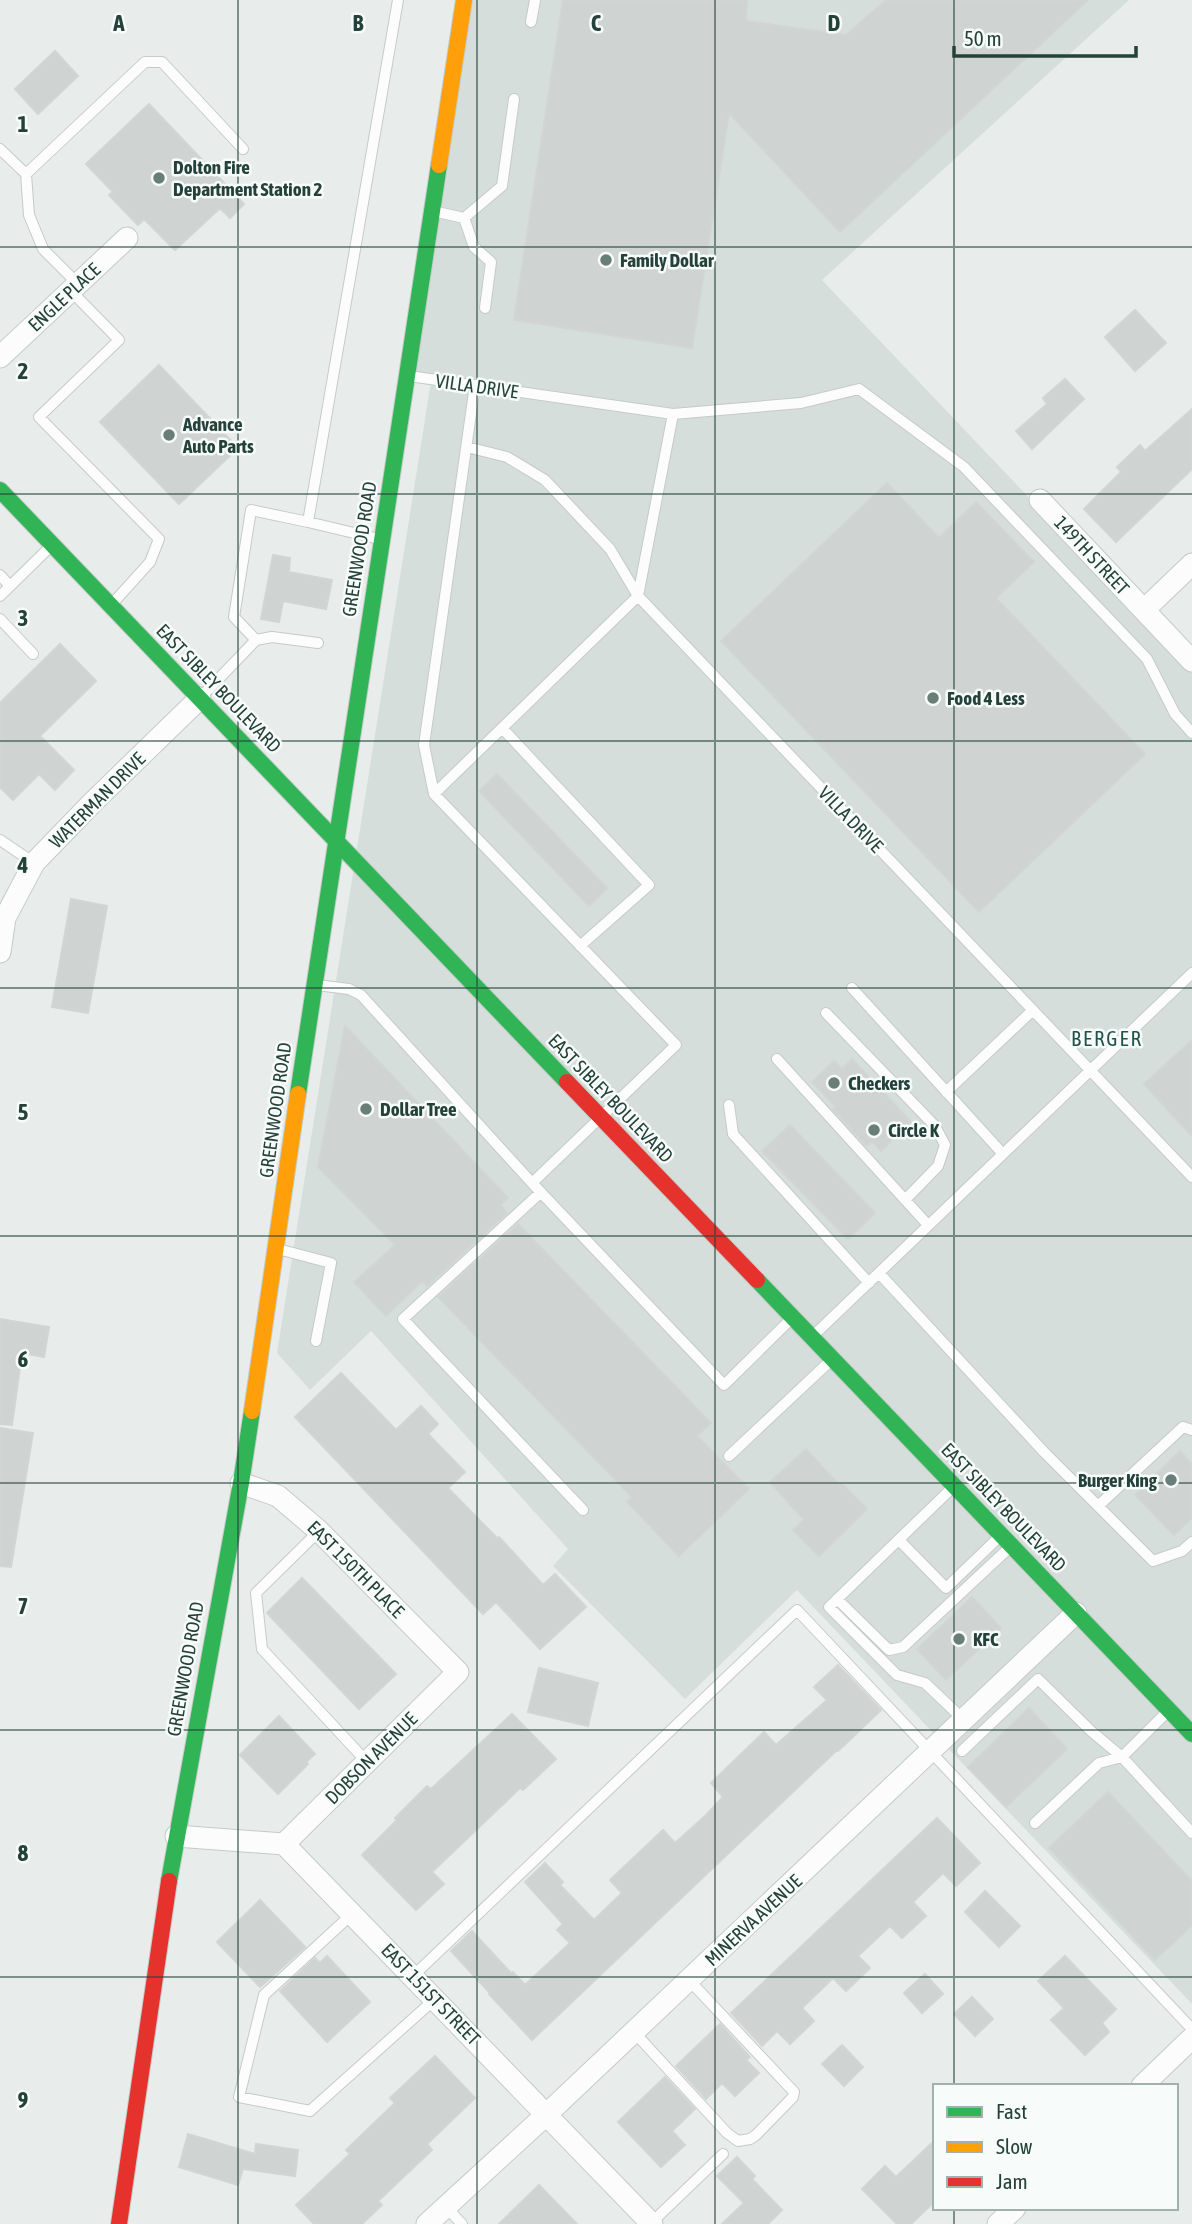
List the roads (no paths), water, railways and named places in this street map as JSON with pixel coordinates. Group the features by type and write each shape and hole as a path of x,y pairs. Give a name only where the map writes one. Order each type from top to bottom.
{"street":[{"name":"GREENWOOD ROAD","path":"119,2224 176,1836 241,1483 335,841 464,0"},
{"name":"ENGLE PLACE","path":"0,357 127,238"},
{"name":"EAST SIBLEY BOULEVARD","path":"0,490 1192,1734"},
{"name":"149TH STREET","path":"1040,500 1192,661"},
{"path":"1144,610 1192,564"},
{"name":"WATERMAN DRIVE","path":"0,952 5,918 34,863 200,698"},
{"name":"EAST 150TH PLACE","path":"241,1483 278,1496 319,1531 458,1672"},
{"name":"MINERVA AVENUE","path":"427,2224 547,2114 1076,1613"},
{"name":"DOBSON AVENUE","path":"284,1844 458,1672"},
{"path":"176,1836 284,1844"},
{"name":"EAST 151ST STREET","path":"284,1844 651,2224"},
{"path":"1144,2084 1192,2038"},
{"path":"998,2224 1013,2210"}],"lane":[{"path":"308,522 398,0"},
{"path":"531,22 535,0"},
{"path":"26,174 145,62 162,62 243,149"},
{"path":"464,218 502,186 514,99"},
{"path":"0,149 26,174 29,215 43,249 119,340 39,417 159,539 150,562 110,606"},
{"path":"432,210 464,218"},
{"path":"464,218 474,247 491,262 485,308"},
{"name":"VILLA DRIVE","path":"407,375 673,414 801,403 859,389 964,467 1147,659 1175,714 1192,733"},
{"path":"475,385 424,745 434,794 676,1045 532,1183"},
{"path":"434,794 638,596 673,414"},
{"name":"VILLA DRIVE","path":"467,447 507,457 545,480 610,549 638,596 1192,1177"},
{"path":"256,640 234,617 251,510 382,539"},
{"path":"0,596 52,545"},
{"path":"0,575 10,586"},
{"path":"0,619 33,654"},
{"path":"200,698 256,640 272,637 318,643"},
{"path":"502,728 649,885 580,946"},
{"path":"0,840 34,863"},
{"path":"812,1337 1192,973"},
{"path":"314,985 349,989 361,995 540,1193 724,1385 793,1317"},
{"path":"852,988 1003,1154"},
{"path":"946,1092 1032,1010"},
{"path":"826,1013 936,1126 946,1145 938,1166 905,1200"},
{"path":"777,1059 928,1226"},
{"path":"729,1105 733,1135 869,1283"},
{"path":"540,1193 403,1320 583,1510"},
{"path":"275,1248 331,1263 316,1341"},
{"path":"879,1273 1044,1452 1153,1561 1182,1551 1192,1542"},
{"path":"729,1456 833,1359"},
{"path":"1098,1506 1183,1427 1192,1430"},
{"path":"954,1486 829,1607 897,1675 925,1683 964,1720"},
{"path":"319,1531 256,1593 262,1648 367,1762"},
{"path":"899,1540 946,1588 1007,1540"},
{"path":"837,1599 889,1650 903,1647 1007,1540"},
{"path":"413,1976 797,1610 1192,2029"},
{"path":"962,1751 1038,1679 1122,1757 1192,1833"},
{"path":"1035,1823 1099,1763 1122,1757 1169,1709"},
{"path":"352,1914 264,1995 239,2097 310,2111 435,1999"},
{"path":"634,2032 726,2133 738,2141 756,2135 793,2097 794,2092 689,1980"},
{"path":"651,2224 723,2154"},
{"path":"446,2207 462,2224"}],"place":[{"name":"Dolton Fire Department Station 2","path":"159,178"},
{"name":"Family Dollar","path":"606,260"},
{"name":"Advance Auto Parts","path":"169,435"},
{"name":"Food 4 Less","path":"933,698"},
{"name":"Checkers","path":"834,1083"},
{"name":"Dollar Tree","path":"366,1109"},
{"name":"Circle K","path":"874,1130"},
{"name":"Burger King","path":"1171,1480"},
{"name":"KFC","path":"959,1639"}],"district":[{"name":"BERGER","path":"1107,1039"}]}
